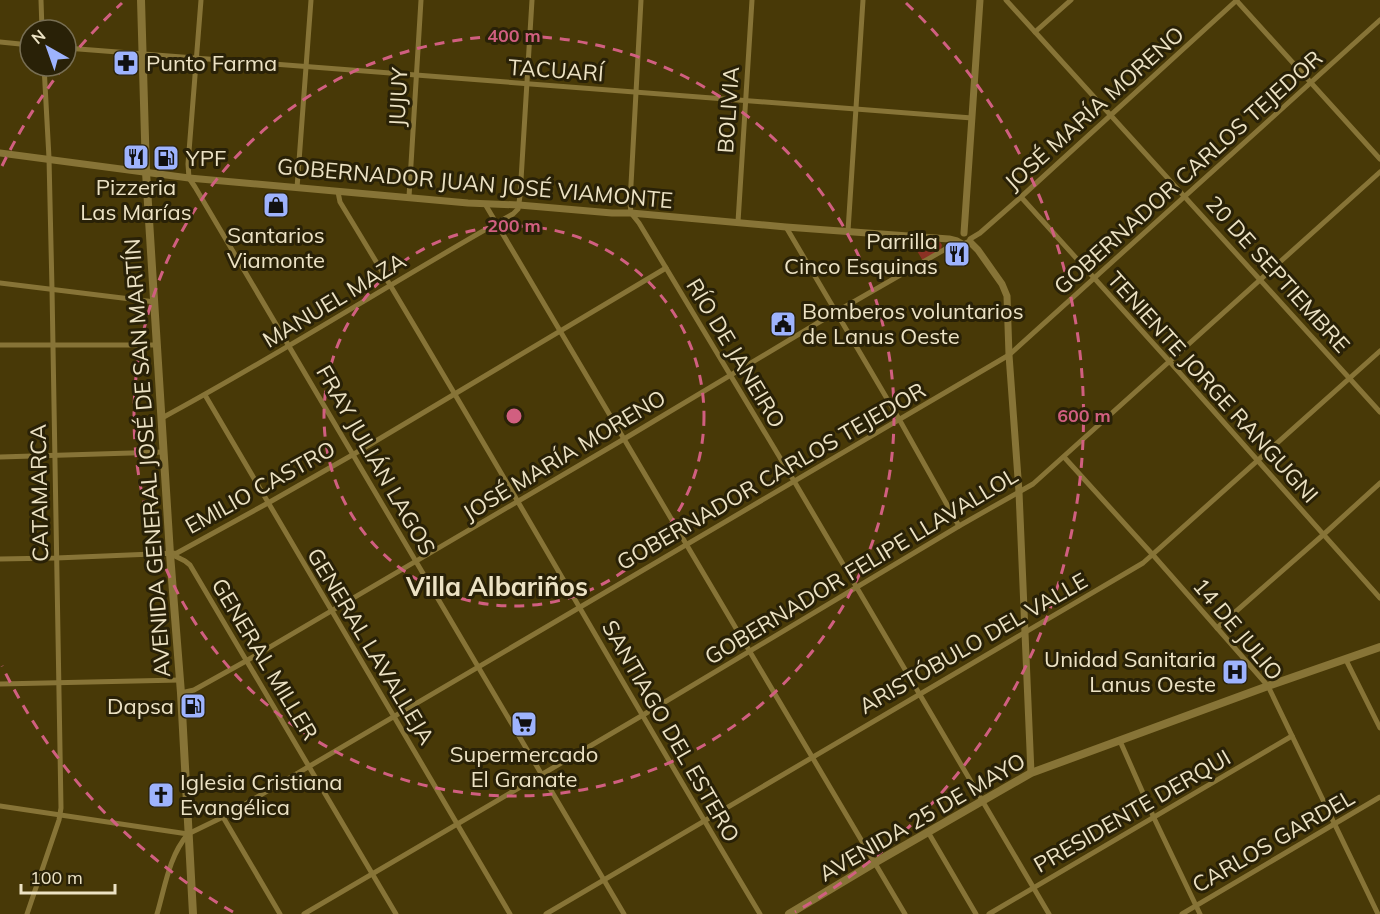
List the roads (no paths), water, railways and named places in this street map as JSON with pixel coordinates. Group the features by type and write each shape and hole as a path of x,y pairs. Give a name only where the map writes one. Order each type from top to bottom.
{"main road":[{"name":"AVENIDA GENERAL JOSÉ DE SAN MARTÍN","path":"141,0 146,172 170,554 182,693 194,914"},
{"name":"AVENIDA 25 DE MAYO","path":"789,914 1031,773 1380,647"}],"street":[{"path":"41,0 42,18"},
{"path":"189,178 188,164 201,0"},
{"path":"297,188 311,0"},
{"name":"JUJUY","path":"409,197 421,0"},
{"path":"519,205 532,0"},
{"path":"631,213 641,0"},
{"name":"BOLIVIA","path":"738,222 752,0"},
{"path":"848,231 863,0"},
{"path":"973,0 980,0 962,239 966,245 970,240 978,250 1007,296 1019,492 1031,773"},
{"name":"20 DE SEPTIEMBRE","path":"1006,0 1380,412"},
{"path":"1035,32 1071,0"},
{"path":"1237,0 1380,159"},
{"name":"JOSÉ MARÍA MORENO","path":"970,240 981,233 1237,0"},
{"name":"GOBERNADOR CARLOS TEJEDOR","path":"188,834 223,817 1010,355 1380,20"},
{"path":"0,42 18,44"},
{"name":"TACUARÍ","path":"78,49 972,118"},
{"name":"CATAMARCA","path":"27,914 60,815 56,455 49,158 45,78"},
{"name":"GOBERNADOR JUAN JOSÉ VIAMONTE","path":"0,153 189,178 338,192 962,239"},
{"name":"GOBERNADOR FELIPE LLAVALLOL","path":"304,914 643,715 856,586 1033,484 1380,172"},
{"name":"FRAY JULIÁN LAGOS","path":"189,178 624,914"},
{"name":"SANTIAGO DEL ESTERO","path":"338,192 340,202 760,914"},
{"name":"TENIENTE JORGE RANGUGNI","path":"1021,197 1380,598"},
{"path":"485,204 905,914"},
{"name":"MANUEL MAZA","path":"162,418 513,214 519,205"},
{"name":"RÍO DE JANEIRO","path":"631,213 794,481 1049,914"},
{"path":"786,227 959,526"},
{"name":"JOSÉ MARÍA MORENO","path":"182,693 194,690 246,661 962,239"},
{"name":"EMILIO CASTRO","path":"0,559 177,553 354,454 666,268"},
{"path":"0,284 155,302"},
{"path":"0,345 158,345"},
{"name":"ARISTÓBULO DEL VALLE","path":"546,914 1143,563 1380,351"},
{"name":"GENERAL LAVALLEJA","path":"205,395 510,914"},
{"path":"0,457 164,452"},
{"name":"14 DE JULIO","path":"1064,457 1268,686 1378,913"},
{"path":"1217,628 1380,483"},
{"name":"GENERAL MILLER","path":"170,554 190,566 396,914"},
{"path":"1346,660 1380,728"},
{"path":"0,684 180,680"},
{"name":"PRESIDENTE DERQUI","path":"989,914 1292,736"},
{"path":"1120,741 1200,914"},
{"name":"CARLOS GARDEL","path":"1182,914 1380,797"},
{"path":"0,806 188,834 172,862 157,914"},
{"path":"223,817 280,914"},
{"path":"928,832 976,914"}],"place":[{"name":"Punto Farma","path":"126,63"},
{"name":"Pizzeria Las Marías","path":"136,157"},
{"name":"YPF","path":"166,158"},
{"name":"Santarios Viamonte","path":"276,205"},
{"name":"Parrilla Cinco Esquinas","path":"957,254"},
{"name":"Bomberos voluntarios de Lanus Oeste","path":"783,324"},
{"name":"Unidad Sanitaria Lanus Oeste","path":"1235,672"},
{"name":"Dapsa","path":"193,706"},
{"name":"Supermercado El Granate","path":"524,724"},
{"name":"Iglesia Cristiana Evangélica","path":"161,795"}],"district":[{"name":"Villa Albariños","path":"497,586"}]}
